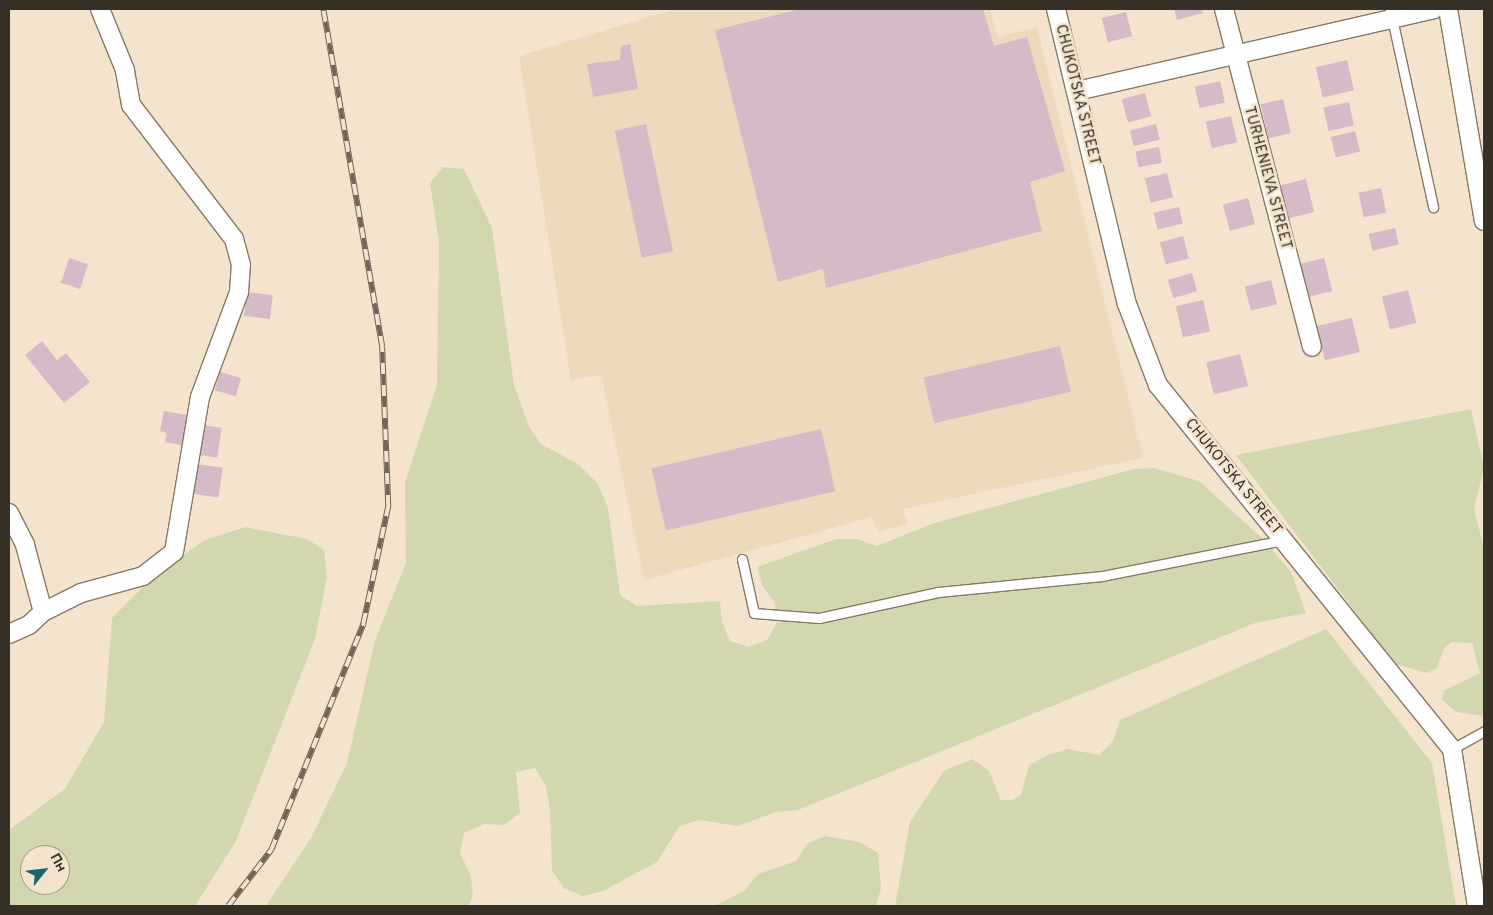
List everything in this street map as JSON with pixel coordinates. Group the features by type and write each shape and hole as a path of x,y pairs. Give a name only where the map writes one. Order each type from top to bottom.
{"street":[{"path":"9,634 29,626 43,612 81,593 143,576 174,552 200,397 239,292 241,265 234,239 131,105 125,70 100,9"},
{"name":"CHUKOTSKA STREET","path":"1056,9 1127,304 1158,385 1452,750 1477,906"},
{"name":"TURHENIEVA STREET","path":"1224,9 1312,347"},
{"path":"1077,91 1235,57 1391,14 1434,9"},
{"path":"1448,9 1484,220"},
{"path":"9,513 25,545 43,612"}],"lane":[{"path":"1391,14 1434,207"},
{"path":"742,559 754,613 819,618 938,592 1102,576 1283,540"},
{"path":"1452,750 1484,731"}],"shaded area":[{"path":"676,9 990,9 998,37 1037,27 1143,458 903,509 908,524 878,532 872,517 644,580 601,375 571,380 519,56"}],"green space":[{"path":"443,167 464,169 492,228 514,385 529,427 541,444 578,464 598,484 608,508 620,595 637,606 720,601 722,622 730,641 749,647 767,640 777,623 775,603 763,587 757,567 836,539 857,539 877,546 934,523 1134,469 1154,468 1199,481 1264,540 1291,572 1306,613 1255,623 798,810 776,812 738,826 698,820 679,827 657,862 603,891 583,896 564,888 552,871 550,810 546,786 535,768 516,772 520,813 504,825 484,824 464,833 460,853 471,876 473,896 468,906 266,906 311,838 347,763 375,640 406,563 405,482 437,385 439,243 430,183"},
{"path":"1471,409 1484,468 1474,509 1484,548 1484,716 1456,712 1441,699 1445,690 1480,673 1472,643 1452,642 1444,648 1437,668 1427,673 1395,664 1236,455"},
{"path":"245,527 307,539 324,550 327,577 315,639 236,841 195,906 9,906 9,830 65,789 104,722 112,618 155,575 205,540"},
{"path":"1326,629 1432,763 1456,906 895,906 910,822 944,771 972,759 989,771 1001,800 1012,800 1021,795 1029,765 1048,755 1068,749 1099,755 1113,741 1120,720"},
{"path":"825,836 860,842 878,853 881,888 876,906 715,906 744,891 758,874 796,861 807,844"}],"building":[{"path":"800,9 983,9 994,46 1027,37 1065,171 1030,182 1042,231 826,288 823,269 778,282 715,30"},
{"path":"1174,9 1202,9 1203,13 1177,20"},
{"path":"1126,12 1132,36 1108,42 1102,18"},
{"path":"630,44 638,89 593,97 587,64 620,60 621,46"},
{"path":"1347,60 1354,90 1323,97 1316,67"},
{"path":"1220,81 1225,102 1200,108 1195,87"},
{"path":"1145,93 1151,116 1128,122 1122,99"},
{"path":"1283,99 1291,133 1268,138 1261,104"},
{"path":"1349,102 1354,125 1329,131 1324,107"},
{"path":"1231,116 1237,142 1212,148 1206,122"},
{"path":"646,124 673,251 642,258 615,131"},
{"path":"1156,124 1160,140 1134,146 1130,131"},
{"path":"1355,131 1360,151 1336,157 1331,137"},
{"path":"1159,147 1162,163 1138,167 1135,152"},
{"path":"1167,173 1173,197 1151,203 1145,179"},
{"path":"1306,179 1314,212 1288,219 1280,186"},
{"path":"1381,188 1386,212 1364,217 1359,193"},
{"path":"1248,198 1255,224 1230,231 1223,205"},
{"path":"1179,207 1183,224 1157,229 1154,213"},
{"path":"1395,228 1399,245 1373,251 1369,234"},
{"path":"1183,236 1189,258 1166,264 1160,242"},
{"path":"69,258 88,264 80,289 61,283"},
{"path":"1324,258 1332,291 1307,297 1299,264"},
{"path":"1192,273 1197,291 1173,298 1168,280"},
{"path":"1271,280 1277,304 1251,311 1245,287"},
{"path":"1408,290 1416,323 1390,330 1382,297"},
{"path":"247,292 273,295 270,319 244,316"},
{"path":"1203,300 1210,331 1183,337 1176,306"},
{"path":"1352,318 1360,352 1325,360 1317,326"},
{"path":"42,341 57,360 66,353 90,382 64,403 25,355"},
{"path":"1060,346 1071,392 934,423 924,377"},
{"path":"1240,354 1248,386 1214,394 1206,362"},
{"path":"220,372 241,378 236,396 215,390"},
{"path":"164,411 192,416 186,446 165,442 167,433 160,431"},
{"path":"203,425 222,428 217,458 198,455"},
{"path":"821,429 835,491 666,531 651,468"},
{"path":"196,464 223,468 219,497 192,494"}],"railway":[{"path":"228,906 271,850 363,624 388,506 382,347 323,9"}]}
